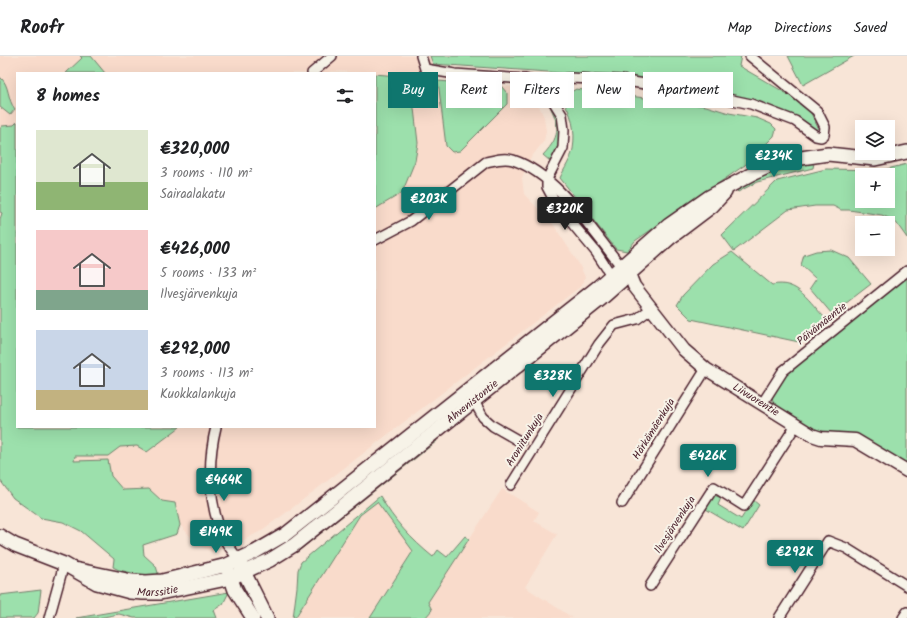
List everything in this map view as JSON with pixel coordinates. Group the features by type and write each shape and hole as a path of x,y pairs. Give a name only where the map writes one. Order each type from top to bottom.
{"main road":[{"name":"Ahvenistontie","path":"244,573 270,560 294,545 471,395 615,279 628,275 669,225 709,197 754,173 781,161 828,154 875,159 907,152"},
{"name":"Ahvenistontie","path":"233,562 286,534 471,395"},
{"name":"Marssitie","path":"0,536 15,546 69,567 97,583 130,592 160,593 231,578 244,573"},
{"name":"Marssitie","path":"69,567 146,582 162,581 233,562"},
{"path":"233,562 244,573 267,618"},
{"path":"233,562 231,578 235,590 253,618"}],"street":[{"path":"313,72 332,56"},
{"path":"421,56 425,69 455,74 510,78"},
{"path":"574,78 620,80 695,92 751,104 795,121 816,136 822,137 824,135 825,127 817,111 750,56"},
{"path":"558,108 562,115 564,130 563,148 547,178 547,187 551,196 596,252 615,279"},
{"path":"376,239 411,221 486,162 498,159 512,160 547,178 566,198 628,275"},
{"name":"Päivämäentie","path":"762,404 783,371 907,271"},
{"name":"Liivuorentie","path":"628,275 684,350 706,369 816,437 851,439 859,442 907,471"},
{"name":"Aroniitunkuja","path":"511,485 599,344 614,325 637,319 652,308"},
{"name":"Härkämäenkuja","path":"622,503 706,369"},
{"path":"471,395 483,417 493,426 521,442"},
{"name":"Ilvesjärvenkuja","path":"650,586 714,487 744,506 796,425"},
{"path":"216,428 211,488 213,503 233,562"},
{"path":"779,618 828,540 846,548 907,586"},
{"path":"49,618 69,567"},
{"path":"903,618 907,612"}],"shaded area":[{"path":"0,56 430,56 435,72 388,72 388,75 376,72 331,71 16,72 16,124 0,151"},
{"path":"438,81 446,82 446,108 502,108 502,86 510,87 510,108 540,108 544,117 546,131 544,141 529,160 522,178 524,194 553,224 579,264 585,277 581,286 283,515 259,532 238,543 212,552 198,545 180,525 175,503 162,501 149,489 123,490 111,476 74,461 42,428 376,428 376,180 398,108 438,108"},
{"path":"502,489 539,512 534,521 557,534 525,587 573,618 425,618 432,610 428,602"},
{"path":"377,502 413,551 370,618 295,618 360,515"}],"green space":[{"path":"80,56 91,56 104,72 67,72 82,58"},
{"path":"430,56 741,56 739,66 791,96 810,111 818,128 813,132 803,120 783,113 733,102 733,72 643,72 643,82 635,80 635,72 582,72 582,74 574,74 574,72 548,72 433,64"},
{"path":"788,56 854,56 803,85"},
{"path":"376,74 388,75 388,108 414,108 418,143 415,161 402,193 376,208"},
{"path":"0,77 7,88 12,105 15,109 10,115 0,107"},
{"path":"438,81 446,82 446,108 502,108 502,87 507,93 507,104 460,151 452,152 446,146"},
{"path":"574,90 582,90 582,108 635,108 635,97 643,98 643,108 713,108 729,113 757,118 771,124 776,129 774,136 745,165 635,241 627,251 616,249 560,178 572,153 574,143 572,122 567,108 574,108"},
{"path":"550,108 553,108 559,122 561,137 556,153 550,161 543,155 554,141 556,134 557,128"},
{"path":"16,123 16,428 179,428 147,452 137,446 120,447 108,456 75,456 74,461 108,460 111,476 123,490 149,489 162,501 175,503 180,525 177,534 143,545 144,555 156,566 158,573 153,578 119,570 113,567 114,559 81,531 63,522 41,518 13,498 0,480 0,219 2,213 0,212 0,129 2,126 14,125"},
{"path":"814,163 813,168 757,182 738,192 736,190 774,172 803,164"},
{"path":"907,164 907,238 895,221 895,216 841,210 833,206 815,206 788,210 734,251 722,235 777,181 826,169 855,170 855,208 895,208 895,168 891,168"},
{"path":"831,250 849,258 871,284 832,314 810,288 816,279 801,265 804,255 816,251"},
{"path":"732,252 772,285 789,285 802,293 826,319 799,342 691,319 677,305 683,295 713,264"},
{"path":"907,277 907,464 858,436 814,430 774,405 772,397 786,375"},
{"path":"435,438 437,441 296,553 294,551"},
{"path":"714,495 721,498 718,505 741,519 753,500 759,505 743,531 704,508"},
{"path":"380,496 391,514 404,529 433,557 438,550 447,557 465,536 469,539 428,602 432,610 425,618 370,618 413,551 377,502 360,515 295,618 293,618 298,570 301,562"},
{"path":"41,590 38,613 34,618 0,618 0,595"},
{"path":"229,592 223,604 214,610 217,618 134,618 119,614 98,618 76,618"}]}
